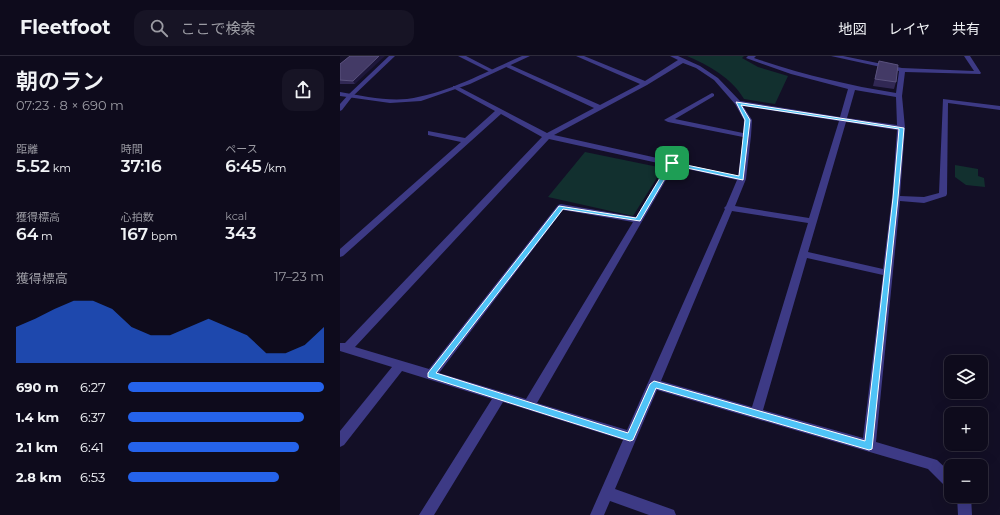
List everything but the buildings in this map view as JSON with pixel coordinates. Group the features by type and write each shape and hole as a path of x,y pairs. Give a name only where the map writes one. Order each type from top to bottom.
{"street":[{"path":"340,109 350,96 392,56"},
{"path":"461,56 492,71"},
{"path":"340,94 383,101 406,101 423,98 455,87 527,56"},
{"path":"579,56 645,84"},
{"path":"597,515 728,208 742,179 748,120 738,103 716,79 698,67 673,56"},
{"path":"753,56 749,58 793,73 852,88 899,96"},
{"path":"834,56 902,70 978,73 967,56"},
{"path":"630,437 343,347 547,136 645,84 683,60"},
{"path":"506,65 600,108"},
{"path":"869,446 896,198 901,128 899,96 902,70"},
{"path":"455,87 547,136 742,179"},
{"path":"756,414 852,88"},
{"path":"712,95 668,120 747,136"},
{"path":"896,198 924,200 943,194 945,100 1000,108"},
{"path":"738,103 901,128"},
{"path":"340,254 500,111"},
{"path":"431,133 466,141"},
{"path":"529,405 672,163"},
{"path":"431,375 561,207 638,220"},
{"path":"728,208 813,221"},
{"path":"803,254 887,273"},
{"path":"340,441 400,365"},
{"path":"654,384 932,464 944,475"},
{"path":"426,515 500,396"},
{"path":"606,493 669,515"},
{"path":"964,503 965,515"}],"green space":[{"path":"687,56 744,56 742,58 758,67 788,76 775,104 744,99 739,91 719,73"},
{"path":"585,152 663,168 633,216 548,197"},
{"path":"955,165 978,169 978,176 984,178 985,187 966,185 955,177"}],"route":[{"path":"738,103 901,128 896,198 869,446 654,384 630,437 431,375 561,207 638,220 672,163 742,179 748,120 738,103"}]}
